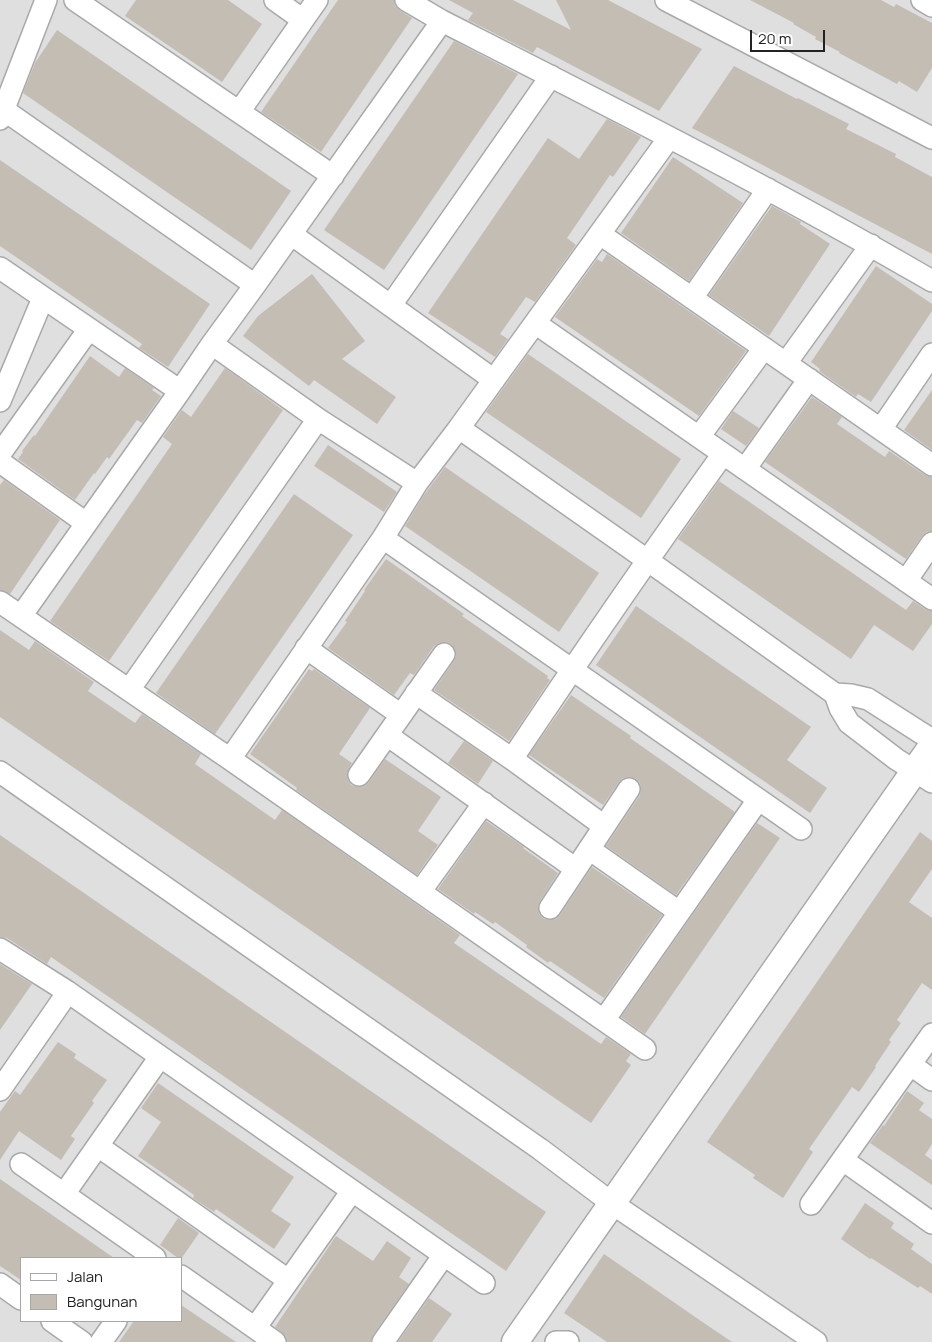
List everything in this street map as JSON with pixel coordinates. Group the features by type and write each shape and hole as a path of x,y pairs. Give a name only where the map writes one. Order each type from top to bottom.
{"street":[{"path":"46,0 2,114 255,285"},
{"path":"75,0 333,176"},
{"path":"275,0 303,20"},
{"path":"239,112 317,0"},
{"path":"406,0 442,22 768,189 871,245 932,281"},
{"path":"666,0 931,136"},
{"path":"922,0 932,6"},
{"path":"20,616 442,22"},
{"path":"391,305 550,76"},
{"path":"230,759 383,538 417,484 669,138"},
{"path":"692,298 768,189"},
{"path":"291,234 494,380"},
{"path":"600,234 932,465"},
{"path":"786,363 871,245"},
{"path":"0,268 180,391"},
{"path":"0,401 43,298"},
{"path":"535,322 932,599"},
{"path":"0,454 89,329"},
{"path":"212,344 318,419 417,484"},
{"path":"699,436 764,348"},
{"path":"881,429 932,354"},
{"path":"745,469 809,379"},
{"path":"129,690 318,419"},
{"path":"459,428 835,694 868,699 932,740"},
{"path":"512,759 647,560 723,454"},
{"path":"0,462 86,523"},
{"path":"383,538 801,830"},
{"path":"906,581 932,544"},
{"path":"0,602 230,759 645,1049"},
{"path":"306,648 401,715"},
{"path":"359,775 444,654"},
{"path":"416,693 512,759 604,826"},
{"path":"835,694 840,708 849,723 914,771"},
{"path":"388,734 576,869"},
{"path":"516,1342 932,746"},
{"path":"0,772 540,1149 613,1204 816,1342"},
{"path":"550,908 629,788"},
{"path":"604,1020 758,800"},
{"path":"420,892 484,804"},
{"path":"589,849 679,912"},
{"path":"0,949 68,992 484,1283"},
{"path":"0,1090 68,992"},
{"path":"811,1204 932,1034"},
{"path":"64,1194 160,1057"},
{"path":"910,1064 932,1080"},
{"path":"98,1146 288,1280"},
{"path":"843,1160 932,1222"},
{"path":"22,1164 155,1257"},
{"path":"255,1328 352,1191"},
{"path":"383,1342 444,1255"},
{"path":"182,1277 275,1342"},
{"path":"0,1284 20,1298"},
{"path":"53,1322 82,1342"},
{"path":"101,1342 115,1322"},
{"path":"556,1342 568,1342"}],"shaded area":[{"path":"0,0 932,0 932,1342 0,1342"}],"building":[{"path":"136,0 228,0 262,24 222,82 125,16"},
{"path":"338,0 394,0 395,6 399,10 412,18 321,152 261,112"},
{"path":"449,0 513,0 571,30 556,0 608,0 702,49 659,111 537,47 533,53 468,20 473,13"},
{"path":"750,0 881,0 894,7 896,4 932,23 932,68 917,92 899,81 897,84 839,53 815,39 816,37 794,23"},
{"path":"57,30 291,191 251,250 23,93 35,63"},
{"path":"454,41 518,74 384,270 324,230"},
{"path":"734,66 849,124 846,129 896,154 895,157 932,177 932,254 692,128"},
{"path":"607,119 641,137 613,177 610,175 567,238 576,245 535,302 526,297 500,334 508,339 495,357 428,313 548,138 579,159"},
{"path":"673,157 743,203 689,281 621,233"},
{"path":"0,160 210,304 168,367 139,348 142,344 0,246"},
{"path":"772,206 801,222 800,224 830,244 769,336 709,295"},
{"path":"607,254 746,351 699,416 555,317 597,259 602,262"},
{"path":"876,266 932,304 932,311 871,402 858,394 856,397 819,371 820,369 811,362"},
{"path":"312,274 365,341 342,359 396,397 377,424 314,380 309,386 243,336 258,316"},
{"path":"528,354 681,459 641,518 486,412"},
{"path":"90,356 119,377 125,368 154,388 152,390 161,396 142,423 137,420 109,459 107,457 75,500 18,459"},
{"path":"225,368 283,410 109,661 50,621 172,444 163,437 182,410 191,417"},
{"path":"932,390 932,450 904,430"},
{"path":"812,397 842,417 837,424 885,457 889,451 925,475 932,477 932,531 926,532 922,536 906,559 765,462"},
{"path":"733,411 759,428 746,446 721,429"},
{"path":"328,445 397,492 384,512 314,466"},
{"path":"445,467 599,573 559,632 405,526 424,495"},
{"path":"4,480 60,520 10,594 0,590 0,485"},
{"path":"719,481 906,610 913,601 932,611 932,624 913,651 874,625 851,659 678,539"},
{"path":"294,494 353,535 215,734 156,693"},
{"path":"386,559 464,614 462,616 548,676 547,678 550,680 509,741 434,690 456,656 455,649 451,644 446,642 434,646 414,675 410,673 394,695 328,648 347,622 345,621 364,590"},
{"path":"636,606 811,727 787,760 827,788 810,813 596,665"},
{"path":"0,630 29,650 35,641 94,682 88,691 135,723 142,714 201,754 195,764 275,820 282,810 460,935 454,943 601,1044 606,1037 631,1054 626,1061 631,1065 591,1123 0,717"},
{"path":"309,669 312,671 314,669 370,708 339,754 352,763 347,774 351,785 357,787 365,786 385,759 441,797 418,831 438,845 417,875 296,790 297,788 250,754"},
{"path":"571,695 735,812 676,895 606,846 640,795 640,783 636,779 630,777 623,778 603,805 529,755"},
{"path":"464,741 493,761 478,784 448,763"},
{"path":"486,821 558,873 538,907 539,914 544,919 556,919 560,915 592,867 662,915 604,998 550,961 548,963 495,922 493,924 475,912 474,914 438,889"},
{"path":"757,823 780,838 645,1034 621,1017"},
{"path":"920,832 932,841 932,869 909,902 932,918 932,990 922,983 897,1020 901,1023 889,1040 891,1042 876,1067 859,1092 852,1087 809,1149 813,1152 783,1198 753,1178 755,1175 707,1142"},
{"path":"0,835 546,1212 506,1271 51,957 47,964 7,938 0,937"},
{"path":"0,964 32,984 0,1030"},
{"path":"58,1042 76,1054 74,1058 107,1080 92,1101 94,1103 71,1136 75,1139 61,1160 19,1131 0,1160 0,1112 15,1091 20,1095"},
{"path":"158,1083 294,1177 271,1211 291,1224 274,1249 216,1209 214,1212 193,1198 194,1195 138,1156 161,1122 141,1108"},
{"path":"907,1091 924,1103 919,1110 932,1119 932,1144 925,1155 932,1160 932,1185 870,1143 884,1126"},
{"path":"0,1179 113,1257 20,1257 20,1279 0,1266"},
{"path":"865,1203 894,1223 891,1228 914,1244 911,1249 932,1264 932,1294 920,1286 918,1288 870,1259 841,1239"},
{"path":"178,1218 199,1233 182,1258 177,1257 160,1245"},
{"path":"336,1236 373,1261 387,1241 411,1258 399,1277 409,1284 373,1335 371,1342 287,1342 286,1336 275,1327"},
{"path":"604,1254 732,1342 607,1342 564,1313"},
{"path":"429,1298 452,1314 432,1342 398,1342"},
{"path":"182,1306 236,1342 119,1342 133,1322 182,1322"}]}
